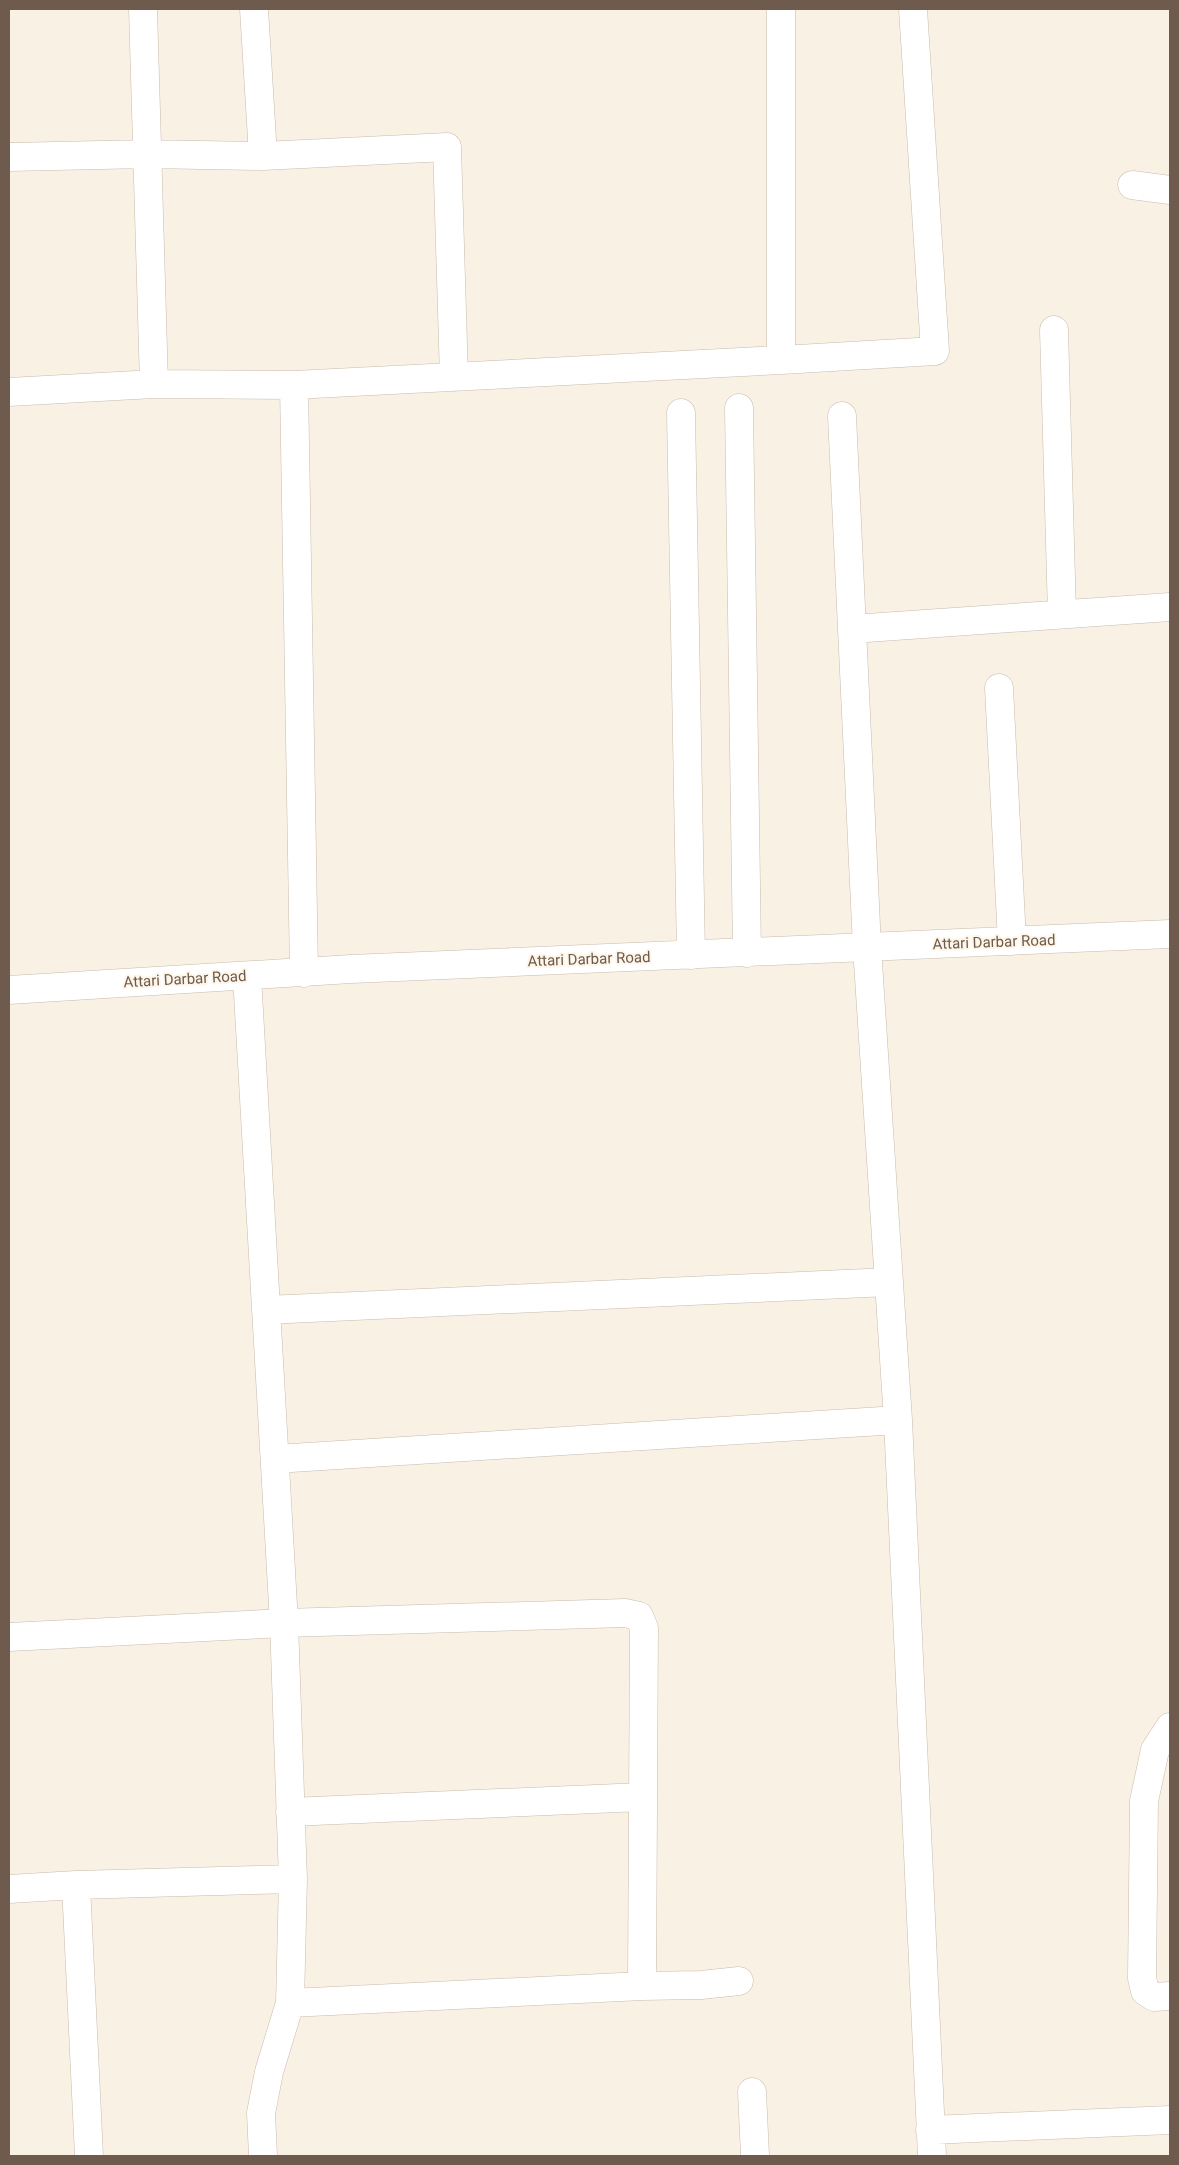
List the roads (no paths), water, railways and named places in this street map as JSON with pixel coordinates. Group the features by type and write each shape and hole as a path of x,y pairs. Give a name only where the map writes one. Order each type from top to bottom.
{"street":[{"path":"143,9 154,384"},
{"path":"254,9 263,156"},
{"path":"781,9 781,360"},
{"path":"9,392 154,384 294,385 935,351 913,9"},
{"path":"9,157 147,154 263,156 447,147 454,377"},
{"path":"1132,185 1170,190"},
{"path":"1054,330 1062,614"},
{"path":"294,385 304,972"},
{"path":"739,408 747,953"},
{"path":"681,413 691,955"},
{"path":"842,416 867,947 898,1420 931,2143 1170,2120"},
{"path":"852,628 1170,607"},
{"path":"999,688 1012,942"},
{"name":"Attari Darbar Road","path":"9,990 304,972 1170,934"},
{"path":"247,976 284,1623 292,1879 290,2003 269,2072 261,2113 262,2156"},
{"path":"266,1310 889,1282"},
{"path":"275,1459 898,1420"},
{"path":"9,1638 284,1623 625,1613 639,1616 644,1628 642,1986"},
{"path":"1170,1727 1155,1750 1144,1801 1142,1978 1146,1991 1154,1997 1170,1996"},
{"path":"290,1812 642,1798"},
{"path":"9,1889 76,1885 292,1879"},
{"path":"76,1885 89,2156"},
{"path":"290,2003 642,1986 701,1985 739,1981"},
{"path":"752,2092 755,2156"}]}
